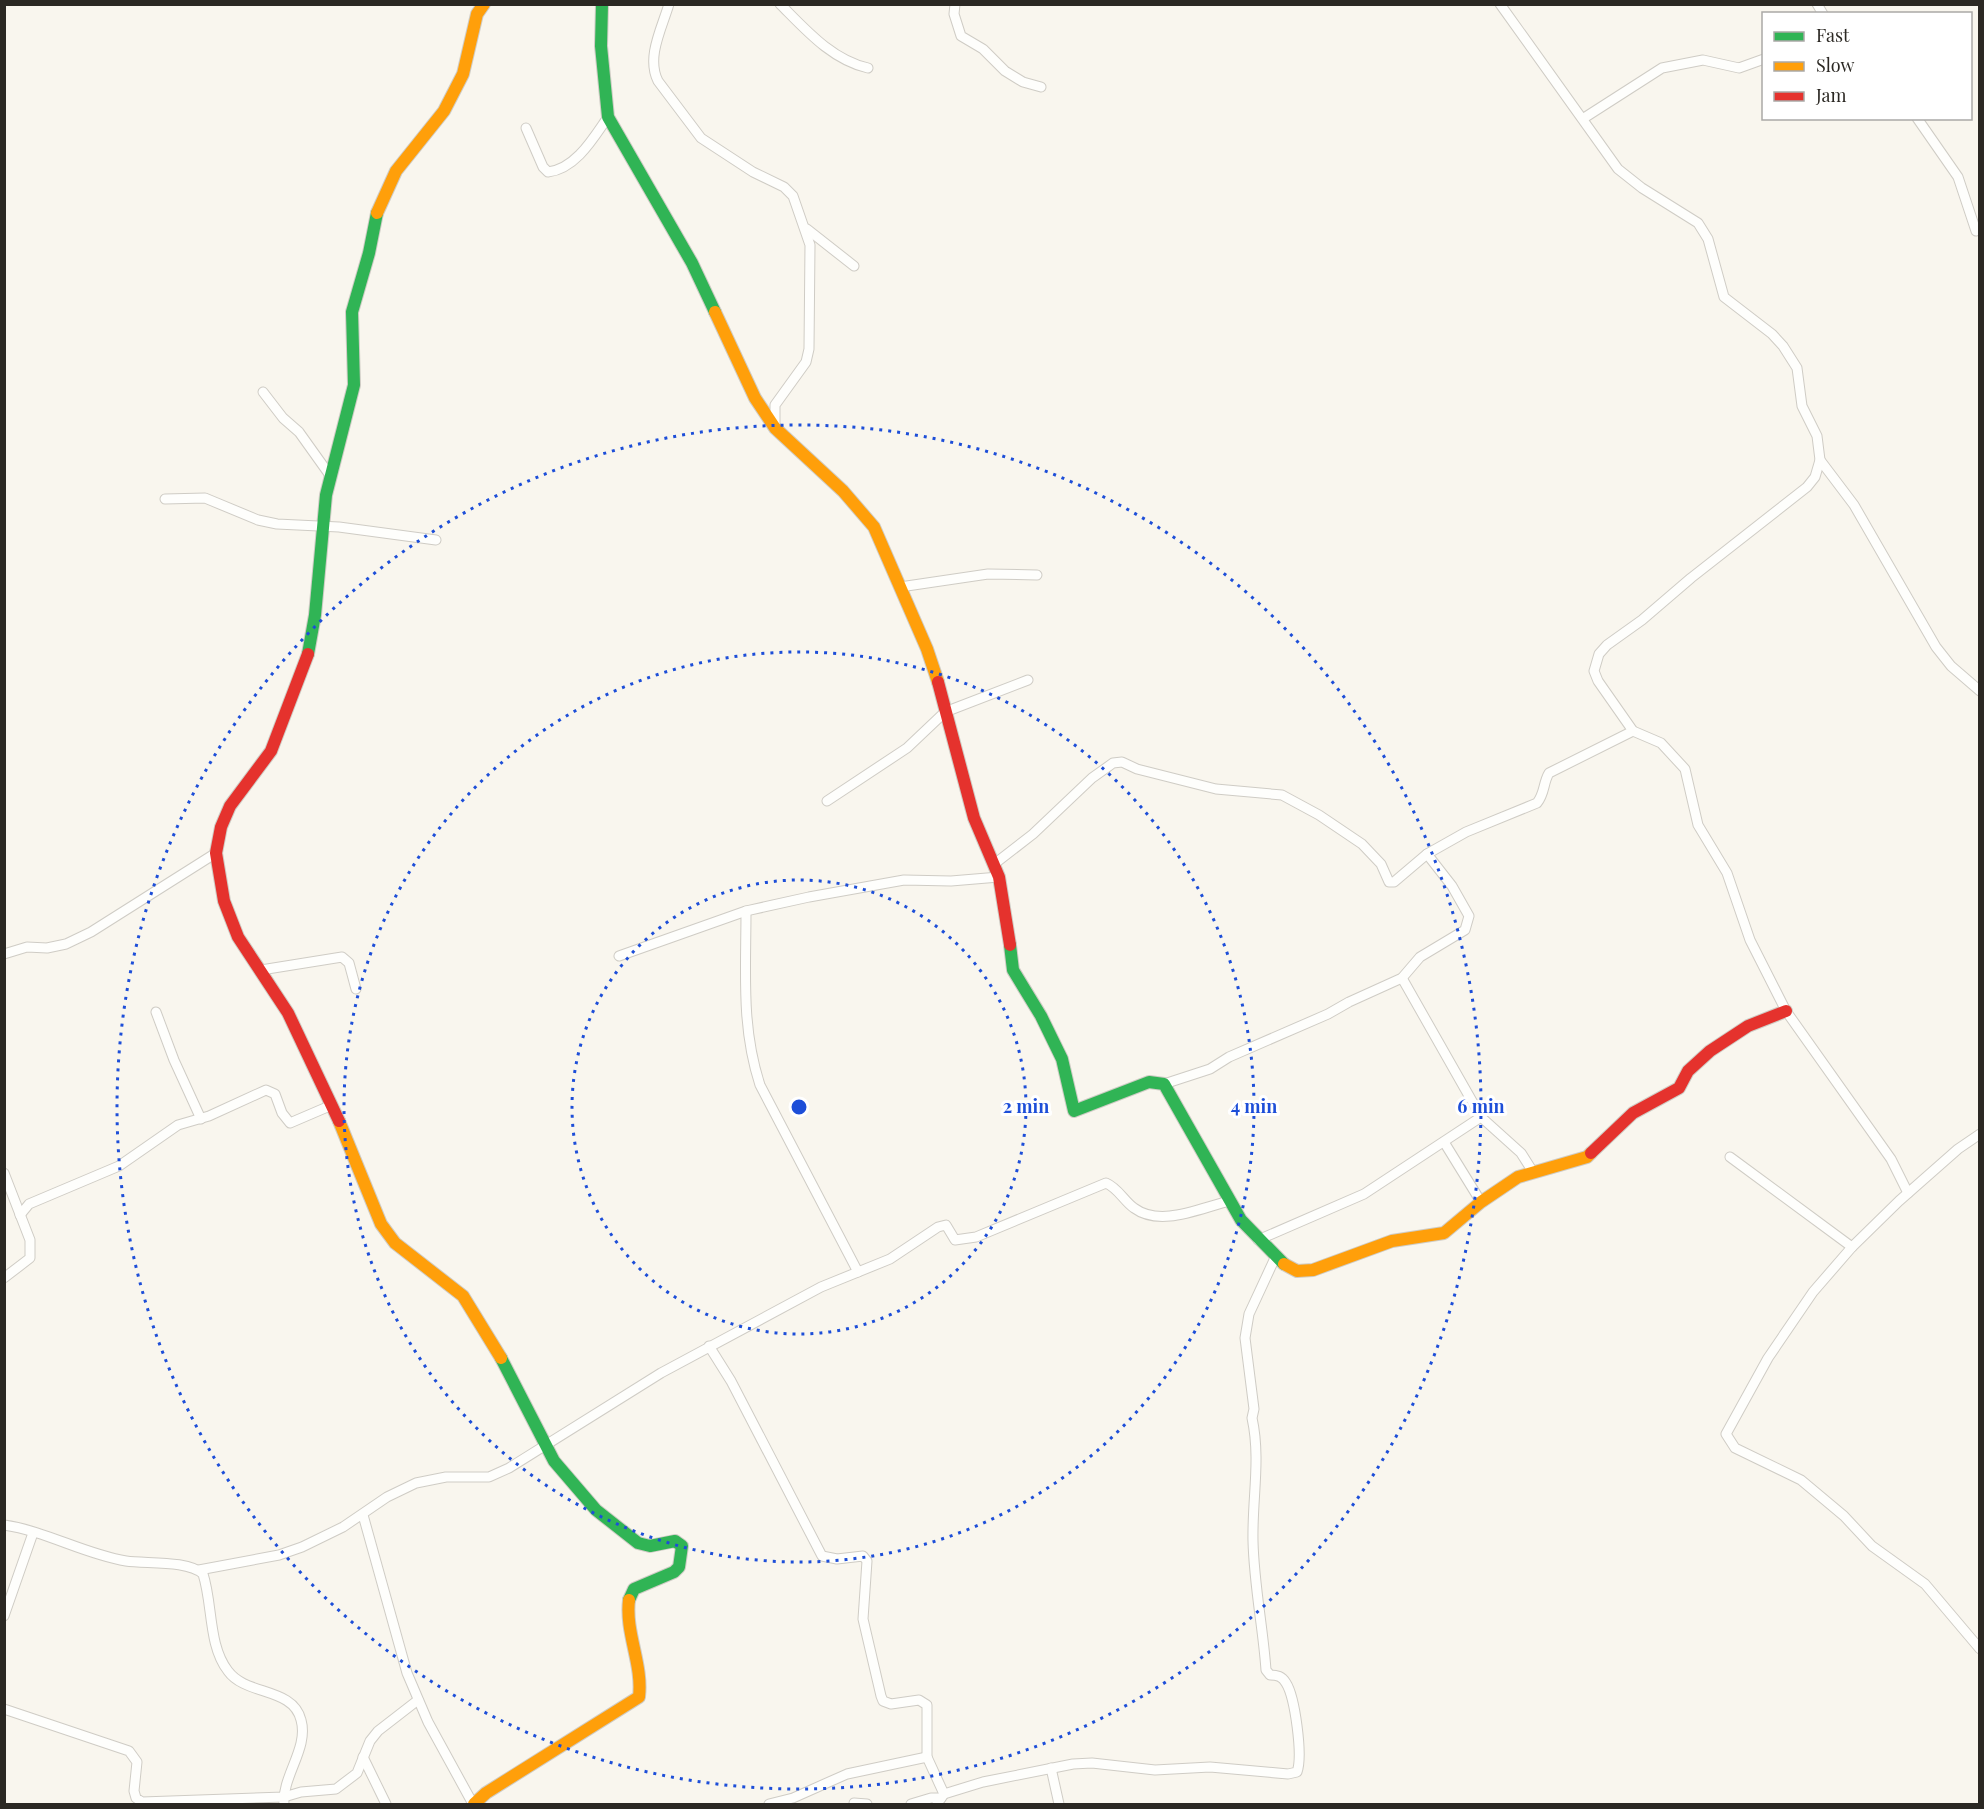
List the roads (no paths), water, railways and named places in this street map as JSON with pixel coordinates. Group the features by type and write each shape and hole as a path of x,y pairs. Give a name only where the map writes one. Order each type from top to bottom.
{"street":[{"path":"363,1515 393,1629 418,1700 473,1804 486,1793 639,1697 642,1686 628,1600 634,1589 674,1572 679,1567 682,1546 675,1540 643,1545 607,1520 572,1484 546,1446 490,1338 463,1296 396,1243 381,1224 332,1106 278,996 238,937 229,917 216,853 221,827 230,806 271,751 301,681 312,639 321,526 329,474 354,385 352,312 369,252 374,219 396,171 444,111 464,74 477,14 484,4"},
{"path":"602,4 602,65 608,117 676,234 752,392 775,428 863,512 874,527 927,649 974,818 996,871 1004,898 1013,970 1041,1016 1062,1059 1074,1111 1149,1082 1164,1084 1210,1069 1229,1057 1328,1014 1402,978 1420,957 1465,930 1468,925 1469,916 1452,886 1427,854"},
{"path":"669,4 657,37 654,72 658,81 701,138 753,172 784,187 793,196 807,229 812,270 809,350 806,362 775,405 775,428"},
{"path":"780,4 839,57 854,65 868,68"},
{"path":"956,4 954,14 961,36 983,49 1005,71 1023,82 1041,87"},
{"path":"1500,4 1584,118 1618,169 1642,188 1698,223 1708,239 1724,297 1772,334 1797,368 1802,406 1817,436 1820,460 1815,477 1807,487 1599,654 1594,671 1598,681 1633,731 1661,743 1684,769 1700,830 1727,873 1750,940 1786,1011 1891,1159 1908,1193"},
{"path":"1584,118 1662,68 1703,60 1739,68 1762,60"},
{"path":"526,128 548,172 576,158 608,117"},
{"path":"1918,120 1958,177 1976,231"},
{"path":"807,229 854,266"},
{"path":"263,392 283,418 299,432 329,474"},
{"path":"1820,460 1854,505 1936,646 1951,666 1980,691"},
{"path":"165,499 196,496 258,520 436,540"},
{"path":"900,587 988,574 1037,575"},
{"path":"827,801 907,748 945,712 1028,680"},
{"path":"619,956 746,911 904,880 951,881 996,871 1092,778 1113,764 1122,762 1216,789 1282,795 1319,815 1362,843 1381,864 1389,882 1394,882 1427,854 1466,832 1537,803 1542,797 1544,781 1549,773 1633,731"},
{"path":"4,954 27,947 47,948 66,944 92,932 216,853"},
{"path":"746,911 745,988 750,1055 760,1085 858,1272"},
{"path":"261,970 342,957 349,963 356,989"},
{"path":"1402,978 1481,1117 1521,1153 1533,1173"},
{"path":"1164,1084 1241,1220 1275,1258 1297,1271 1312,1270 1347,1259 1392,1240 1444,1233 1481,1202 1518,1177 1587,1157 1595,1152 1633,1113 1679,1088 1688,1071 1710,1051 1748,1026 1786,1011"},
{"path":"156,1012 174,1060 201,1119"},
{"path":"20,1215 29,1204 119,1166 178,1125 201,1119 266,1090 275,1094 282,1113 290,1123 332,1106"},
{"path":"1258,1240 1364,1194 1481,1117"},
{"path":"1980,1134 1958,1149 1851,1247 1813,1292 1726,1434 1735,1448 1801,1480 1844,1516 1872,1546 1925,1584 1980,1649"},
{"path":"1444,1142 1481,1202"},
{"path":"1730,1156 1851,1247"},
{"path":"4,1173 30,1239 30,1258 4,1278"},
{"path":"4,1525 125,1561 182,1566 199,1570 279,1555 302,1547 363,1515 405,1486 437,1478 489,1477 510,1468 661,1373 763,1316 890,1259 938,1227 946,1225 955,1240 976,1237 1106,1183 1134,1208 1156,1218 1230,1201"},
{"path":"911,1804 931,1797 941,1799 983,1782 1050,1768 1092,1763 1155,1770 1210,1767 1288,1774 1297,1772 1302,1755 1287,1685 1280,1676 1270,1675 1266,1670 1254,1581 1252,1541 1252,1494 1257,1476 1256,1433 1252,1418 1254,1409 1245,1338 1249,1314 1275,1258"},
{"path":"709,1346 731,1381 822,1556 826,1559 863,1556 867,1562 863,1619 881,1696 883,1701 891,1704 920,1700 927,1705 927,1757 941,1799"},
{"path":"4,1616 33,1533"},
{"path":"199,1570 205,1580 216,1640 228,1671 239,1683 288,1702 301,1720 303,1735 284,1801"},
{"path":"4,1709 129,1751 137,1762 135,1795 142,1802 284,1801 301,1792 336,1789 357,1773 378,1731 418,1700"},
{"path":"363,1757 386,1804"},
{"path":"769,1804 793,1798 847,1774 927,1757"},
{"path":"1050,1768 1059,1804"},
{"path":"854,1803 867,1804"}]}
